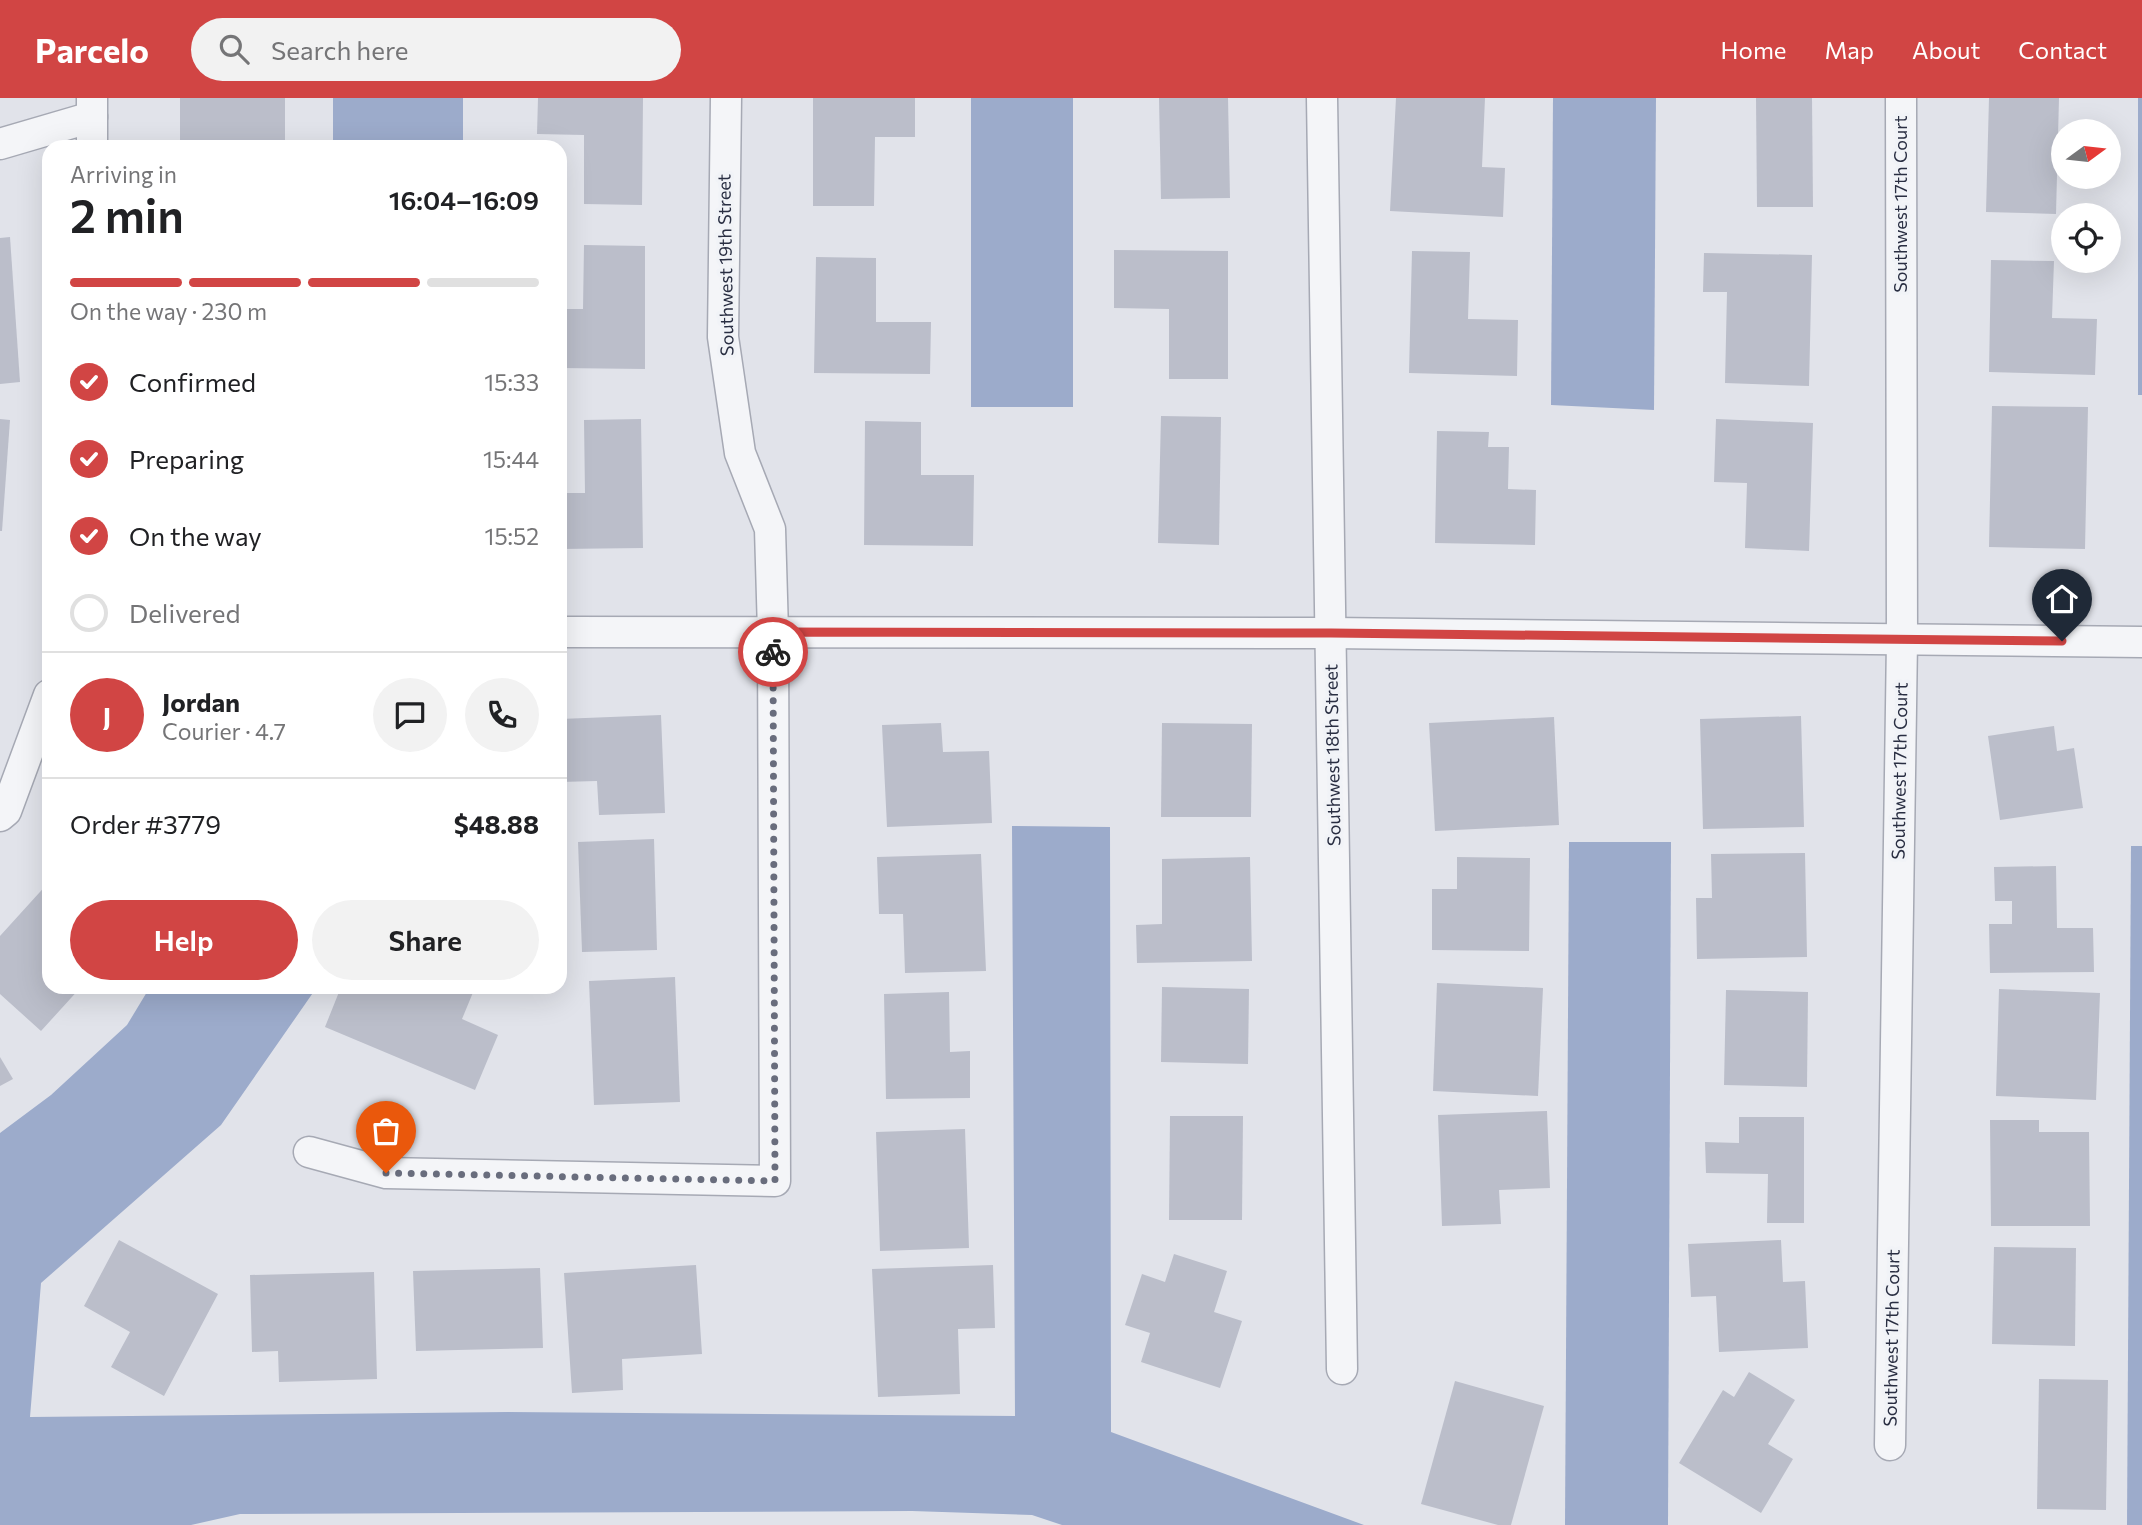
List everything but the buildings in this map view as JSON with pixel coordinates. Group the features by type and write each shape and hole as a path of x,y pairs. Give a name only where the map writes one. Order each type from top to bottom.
{"street":[{"name":"Southwest 19th Street","path":"309,1152 386,1173 775,1181 773,632 770,529 740,453 723,337 726,98"},
{"name":"Southwest 18th Street","path":"1322,98 1342,1369"},
{"name":"Southwest 17th Court","path":"1890,1445 1902,640 1901,98"},
{"path":"0,144 92,107 92,140"},
{"path":"567,632 1331,633 2142,642"},
{"path":"0,816 6,811 42,714"}],"water":[{"path":"333,98 463,98 463,140 333,140"},
{"path":"971,98 1073,98 1073,407 971,407"},
{"path":"1553,98 1656,98 1654,410 1551,405"},
{"path":"2138,98 2142,98 2142,395 2138,395"},
{"path":"1012,826 1110,827 1111,1432 1364,1525 1062,1525 1032,1515 912,1511 240,1514 191,1525 0,1525 0,1133 51,1095 127,1025 146,994 312,994 221,1125 41,1283 30,1417 508,1412 1015,1416"},
{"path":"1569,842 1671,842 1668,1525 1565,1525"},
{"path":"2131,846 2142,846 2142,1525 2127,1525"}],"way so far":[{"path":"386,1173 775,1181 773,652"}],"route":[{"path":"773,652 773,632 1331,633 2062,641"}]}
